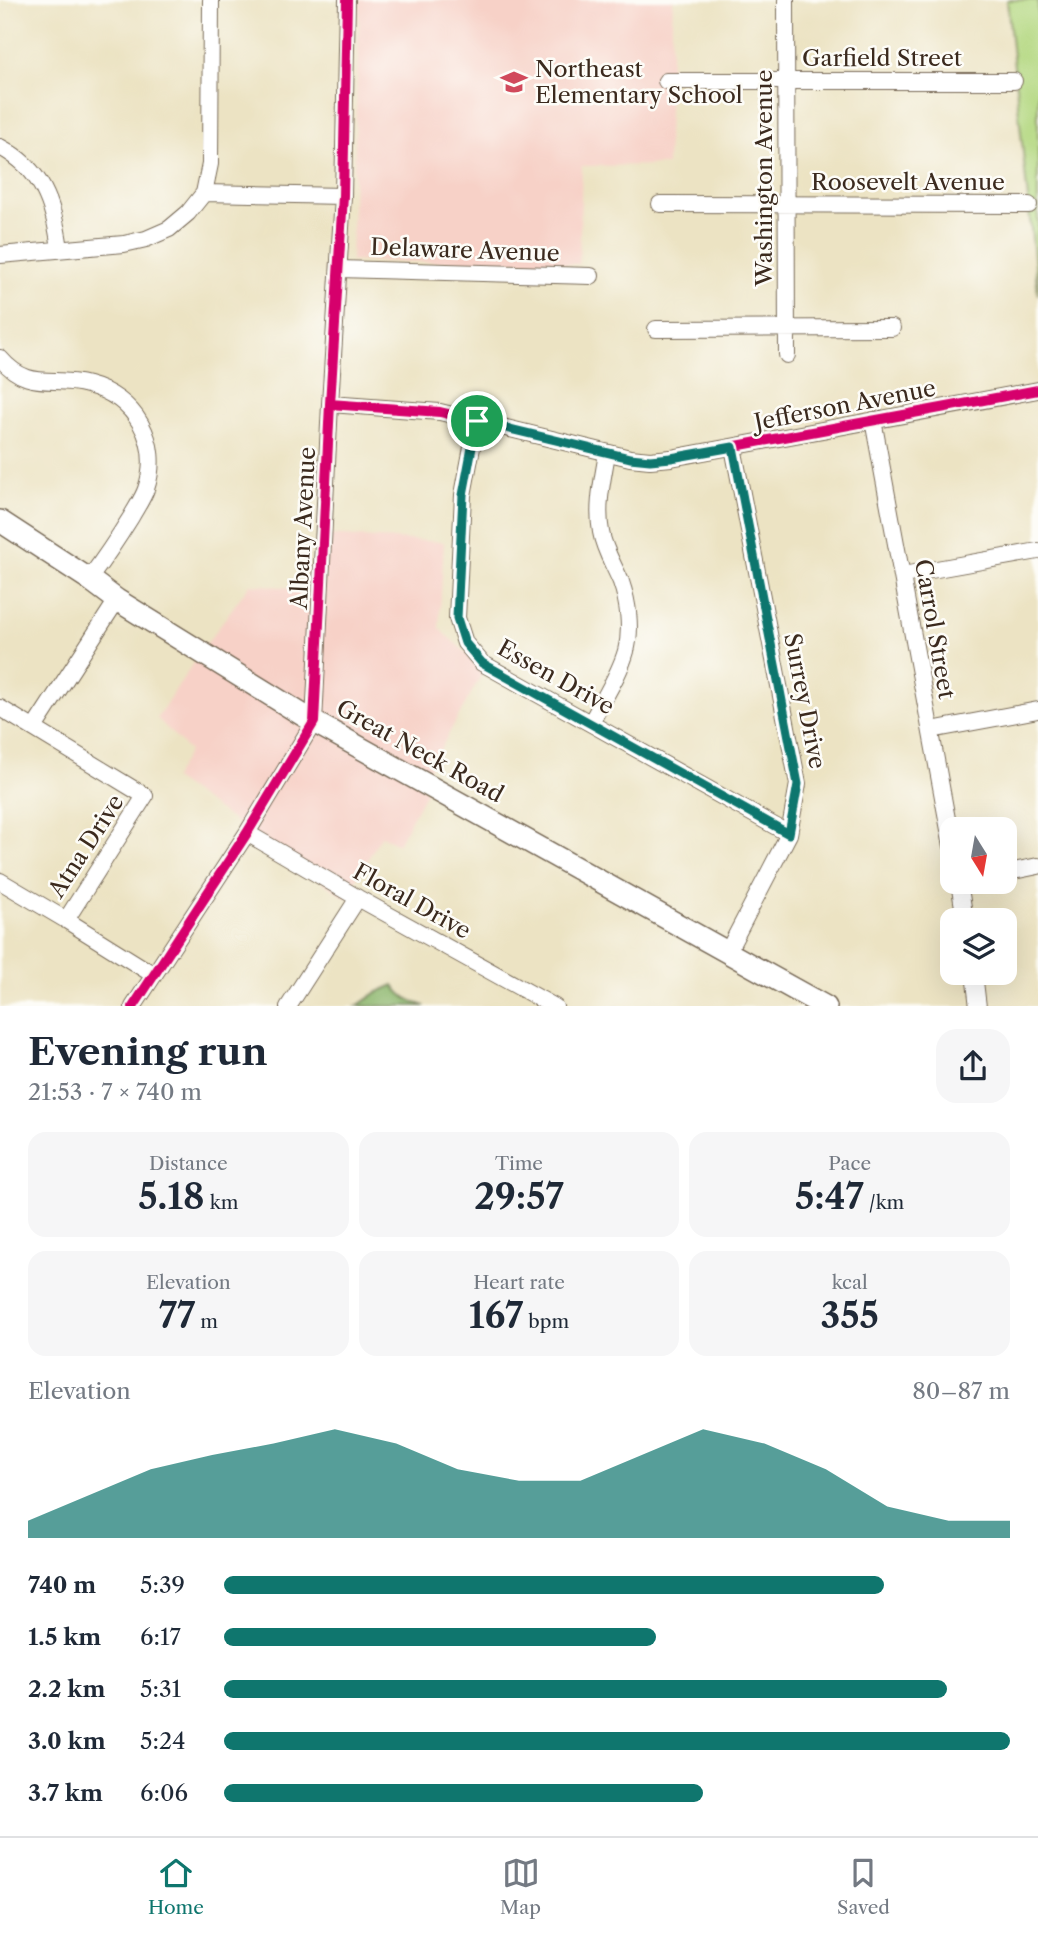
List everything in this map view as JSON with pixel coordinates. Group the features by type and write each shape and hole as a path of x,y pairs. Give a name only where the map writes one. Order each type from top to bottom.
{"main road":[{"name":"Great Neck Road","path":"0,521 117,600 314,722 826,1006"}],"street":[{"path":"0,255 124,244 146,239 169,229 188,213 205,193 209,164 211,0"},
{"name":"Albany Avenue","path":"134,1006 247,833 314,722 343,196 347,0"},
{"name":"Washington Avenue","path":"786,0 787,355"},
{"name":"Garfield Street","path":"666,81 1014,81"},
{"path":"0,147 26,165 42,184 57,224 60,249"},
{"path":"205,193 343,196"},
{"name":"Roosevelt Avenue","path":"660,204 1029,205"},
{"name":"Delaware Avenue","path":"339,269 591,276"},
{"path":"656,329 892,328"},
{"path":"0,358 23,378 44,382 69,381 91,385 111,394 130,408 140,421 149,441 151,460 146,489 114,545 89,579"},
{"name":"Jefferson Avenue","path":"330,404 440,412 607,453 650,460 1038,390"},
{"name":"Carrol Street","path":"873,420 946,817"},
{"name":"Essen Drive","path":"477,421 463,495 457,618 465,643 482,663 789,834"},
{"name":"Surrey Drive","path":"728,951 789,834 798,784 733,447"},
{"path":"591,723 619,670 627,648 629,612 621,582 601,533 598,501 607,453"},
{"path":"903,575 1038,551"},
{"path":"0,708 34,728 117,600"},
{"path":"930,730 1038,710"},
{"name":"Atna Drive","path":"34,728 145,796 66,919"},
{"name":"Floral Drive","path":"247,833 358,898 555,1006"},
{"path":"1017,870 1038,866"},
{"path":"0,881 154,975"},
{"path":"288,1006 358,898"},
{"path":"975,985 978,1006"}],"shaded area":[{"name":"Northeast Elementary School","path":"360,0 673,0 667,165 582,166 579,264 351,261"},
{"path":"326,535 444,542 439,628 484,670 420,786 427,790 398,844 381,836 346,898 173,779 189,751 157,718 250,584 323,591"}],"green space":[{"path":"1007,0 1038,0 1038,295"},
{"path":"394,985 407,999 425,1006 357,1006 376,993"}],"cycle path":[{"path":"134,1006 247,833 314,722 343,196 347,0"},
{"path":"330,404 440,412 630,458 650,460 1038,390"}],"place":[{"name":"Northeast Elementary School","path":"514,82"}],"route":[{"path":"477,421 630,458 671,458 733,447 798,784 789,834 482,663 465,643 457,618 463,495 477,421"}]}
